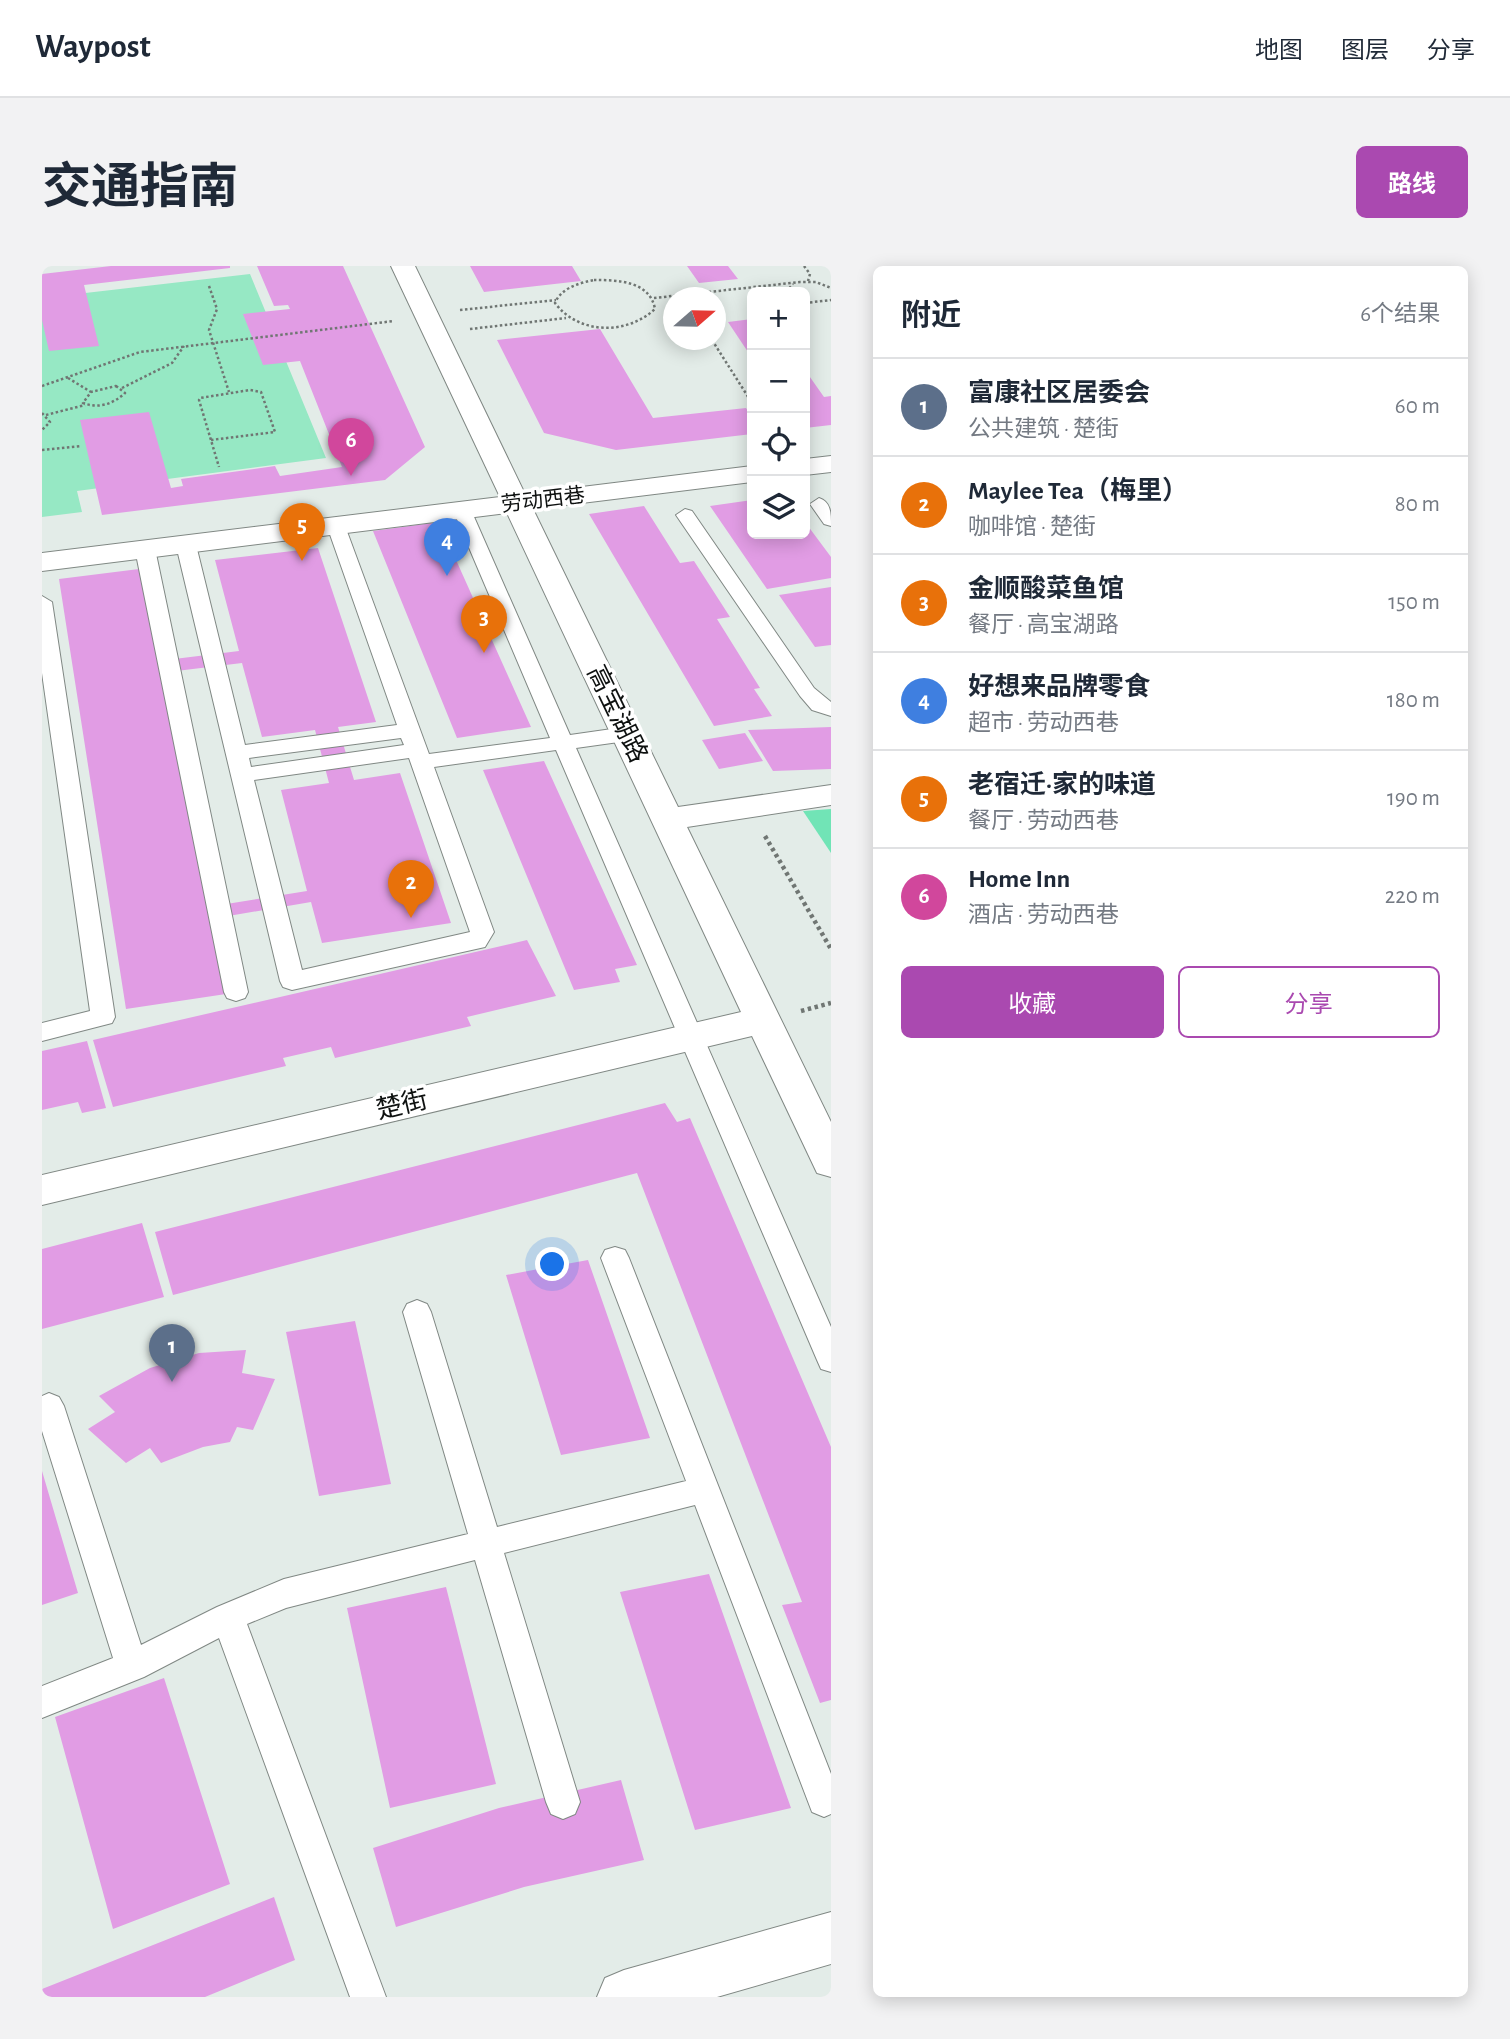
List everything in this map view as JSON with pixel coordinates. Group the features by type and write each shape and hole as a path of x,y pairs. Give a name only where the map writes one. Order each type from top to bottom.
{"street":[{"name":"高宝湖路","path":"403,266 831,1162"},
{"path":"810,466 831,464"},
{"name":"劳动西巷","path":"42,562 747,475"},
{"path":"667,818 831,795"},
{"name":"楚街","path":"42,1190 763,1020"},
{"path":"624,1997 831,1938"}],"lane":[{"path":"819,504 831,520"},
{"path":"462,510 831,1360"},
{"path":"685,515 807,692 819,705 831,710"},
{"path":"186,545 292,981 480,938 481,926 337,526"},
{"path":"145,550 236,992"},
{"path":"42,602 103,1017 42,1032"},
{"path":"239,764 417,747 563,743 626,734"},
{"path":"615,1258 824,1800"},
{"path":"416,1312 563,1802"},
{"path":"49,1406 132,1666"},
{"path":"42,1702 132,1666 228,1617 284,1594 706,1489"},
{"path":"228,1617 368,1997"}],"path":[{"path":"804,266 810,274 808,281"},
{"path":"430,323 556,299 566,288 594,280 627,283 641,288 654,299 655,309 650,316 627,326 594,326 567,317 559,311 556,299"},
{"path":"726,291 808,281 831,288"},
{"path":"209,286 218,313 218,319 209,330 229,392"},
{"path":"654,299 663,298"},
{"path":"810,302 831,300"},
{"path":"430,323 567,317"},
{"path":"42,386 140,352 371,324"},
{"path":"85,405 84,398 91,392 109,387 122,388 172,363 185,345"},
{"path":"718,350 747,395"},
{"path":"68,377 91,392"},
{"path":"42,430 50,422 44,414 116,401 125,393 122,388"},
{"path":"211,440 275,432 261,392 229,392 205,396 199,400 219,467"},
{"path":"42,450 81,446"},
{"path":"747,806 831,949"}],"shaded area":[{"path":"250,274 326,458 77,491 82,512 42,517 42,298"},
{"path":"831,809 831,853 803,811"}],"building":[{"path":"111,266 230,268 84,285 99,346 49,351 42,320 42,274"},
{"path":"257,266 343,266 425,447 385,480 102,515 80,420 149,412 171,488 183,486 181,479 275,466 280,476 342,467 300,361 263,365 243,314 290,309 288,305 274,306"},
{"path":"470,266 572,266 581,281 484,292"},
{"path":"687,266 728,266 738,279 699,283"},
{"path":"747,320 747,350 728,322"},
{"path":"600,329 653,418 746,408 747,435 616,450 544,433 497,340"},
{"path":"810,377 824,397 831,396 831,425 810,427"},
{"path":"747,501 747,539 810,539 810,529 831,557 831,578 767,589 710,506"},
{"path":"644,506 680,563 694,561 730,617 717,619 760,688 754,689 772,716 714,726 589,514"},
{"path":"439,522 531,727 457,738 373,531"},
{"path":"318,548 376,722 338,727 354,780 400,773 451,923 322,943 311,902 211,919 226,994 126,1009 59,579 139,569 158,661 239,651 215,560","holes":["242,663 262,737 315,730 329,783 281,790 307,891 208,907 160,673"]},
{"path":"831,587 831,645 815,647 779,595"},
{"path":"831,727 831,769 773,771 748,730"},
{"path":"745,733 763,761 719,769 702,740"},
{"path":"544,761 637,965 615,969 620,982 574,990 483,770"},
{"path":"527,940 556,996 467,1017 471,1026 335,1058 331,1047 283,1058 286,1066 113,1107 93,1040"},
{"path":"87,1041 106,1108 82,1113 78,1102 42,1110 42,1051"},
{"path":"665,1103 677,1122 690,1118 831,1447 831,1700 820,1703 782,1605 802,1602 637,1173 173,1295 155,1232"},
{"path":"142,1223 164,1297 42,1329 42,1249"},
{"path":"588,1260 650,1438 561,1455 506,1275"},
{"path":"355,1321 391,1484 319,1496 286,1332"},
{"path":"246,1350 242,1373 275,1379 253,1430 237,1427 230,1442 203,1447 161,1463 150,1448 126,1463 88,1429 115,1412 99,1396 150,1368 199,1353"},
{"path":"42,1471 78,1593 42,1605"},
{"path":"709,1574 791,1808 695,1830 620,1592"},
{"path":"446,1587 496,1784 390,1808 347,1608"},
{"path":"164,1678 230,1884 113,1929 55,1717"},
{"path":"621,1780 644,1860 524,1887 396,1927 373,1848 499,1808"},
{"path":"274,1897 295,1960 205,1997 42,1997 42,1989"}],"place":[{"name":"Home Inn","path":"351,476"},
{"name":"老宿迁·家的味道","path":"302,561"},
{"name":"好想来品牌零食","path":"447,576"},
{"name":"金顺酸菜鱼馆","path":"484,653"},
{"name":"Maylee Tea（梅里）","path":"411,918"},
{"name":"富康社区居委会","path":"172,1382"}]}
